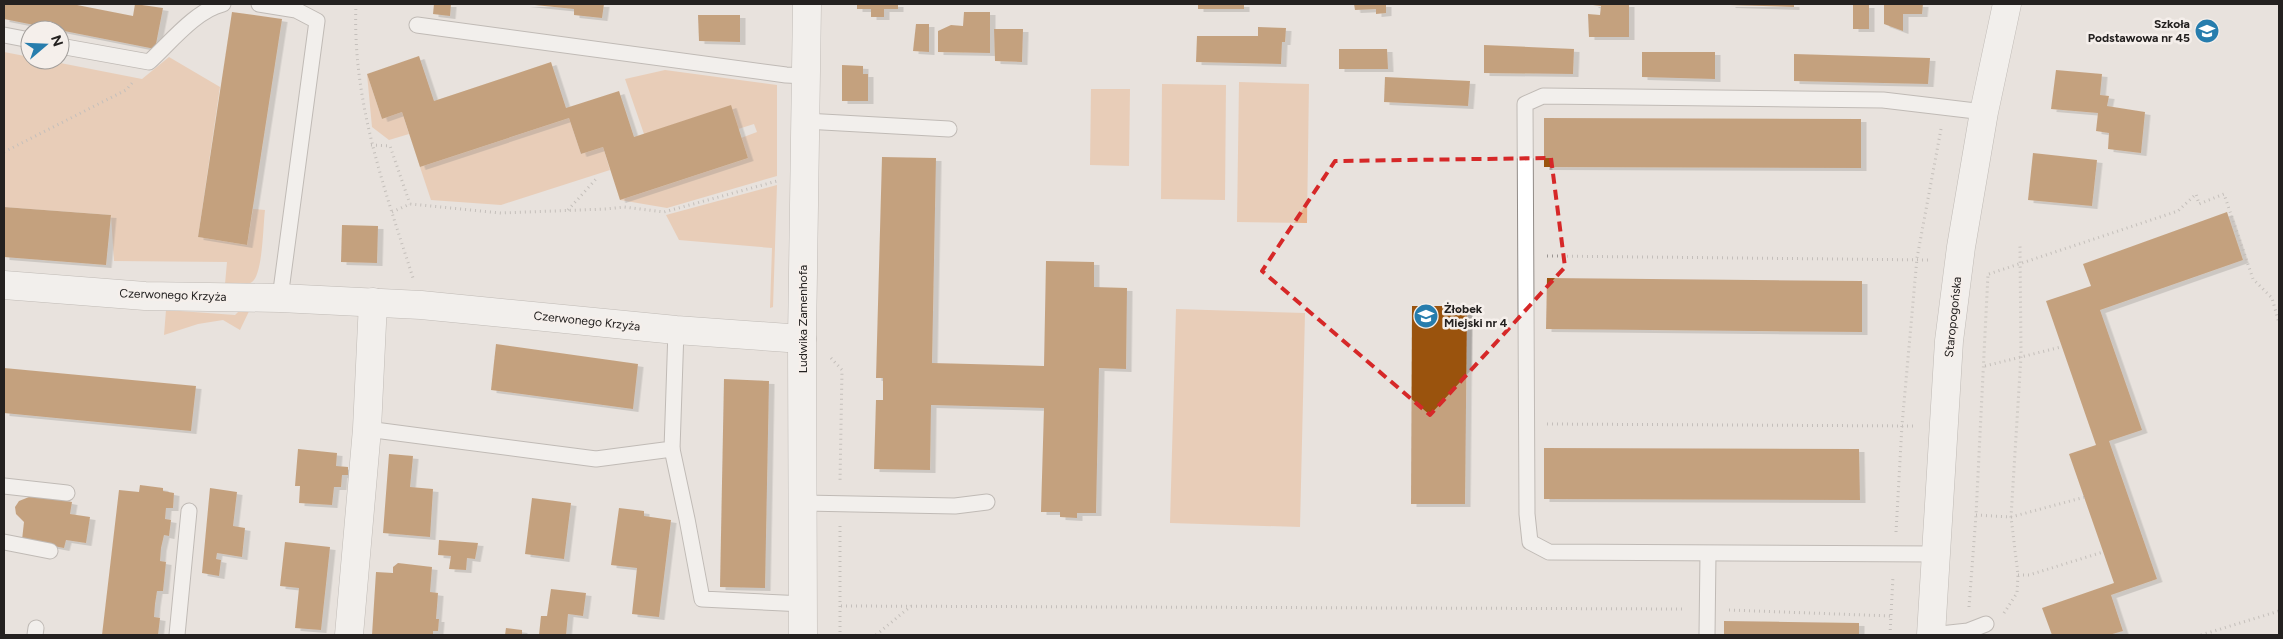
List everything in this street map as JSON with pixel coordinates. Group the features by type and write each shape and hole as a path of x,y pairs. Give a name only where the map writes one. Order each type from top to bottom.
{"street":[{"name":"Ludwika Zamenhofa","path":"804,635 802,339 807,4"},
{"name":"Staropogońska","path":"1932,635 1949,342 1959,262 1984,112 2007,4"},
{"name":"Czerwonego Krzyża","path":"4,285 145,296 280,298 421,305 676,330 802,339"},
{"path":"349,635 367,429 373,302"}],"lane":[{"path":"70,48 150,62 196,18 214,6 223,4"},
{"path":"258,4 296,10 317,21 280,298"},
{"path":"416,25 786,76 806,76"},
{"path":"4,35 20,38"},
{"path":"1936,554 1549,552 1530,542 1527,514 1526,104 1543,96 1883,100 1984,112"},
{"path":"805,121 948,129"},
{"path":"676,330 672,449 702,600 804,604"},
{"path":"367,429 596,459 672,449"},
{"path":"4,486 67,493"},
{"path":"804,502 955,506 987,502"},
{"path":"177,635 190,512"},
{"path":"4,542 50,551"},
{"path":"1703,633 1707,609 1708,554"},
{"path":"1932,635 1968,631 1986,624"}],"path":[{"path":"356,4 355,38 371,145 421,305"},
{"path":"4,152 126,90 150,62"},
{"path":"1890,635 1902,425 1917,258 1944,116 1952,107"},
{"path":"371,145 390,146 410,204"},
{"path":"568,210 597,178"},
{"path":"392,212 410,204 500,212 624,207 664,212 782,179"},
{"path":"1988,274 2178,211 2196,194 2199,204 2224,194 2253,279 2272,298 2279,323"},
{"path":"1986,624 2003,614 2017,593 2018,575 2011,517 2020,356 2020,246"},
{"path":"1526,256 1917,258 1959,262"},
{"path":"1968,631 1985,366 1987,266"},
{"path":"1985,366 2061,346"},
{"path":"829,356 842,370 840,635"},
{"path":"1527,424 1902,425 1944,429"},
{"path":"1976,515 2011,517 2085,497"},
{"path":"2018,575 2029,575 2103,552"},
{"path":"841,606 1707,609 1891,616"},
{"path":"876,635 912,606"},
{"path":"2201,635 2279,611"}],"highlighted area":[{"path":"1551,158 1565,267 1430,415 1262,271 1335,161"}],"shaded area":[{"path":"4,52 20,55 20,70 70,70 70,65 142,79 169,57 220,87 198,237 247,245 253,209 265,210 262,249 256,277 249,284 225,284 227,262 114,261 111,215 4,207"},
{"path":"665,70 777,85 777,176 667,208 620,200 748,158 741,138 757,132 754,124 738,129 644,134 625,79"},
{"path":"367,74 382,119 402,112 409,134 389,140 372,127"},
{"path":"1239,82 1309,84 1307,223 1237,222"},
{"path":"1162,84 1226,85 1225,200 1161,199"},
{"path":"1091,89 1130,89 1129,166 1090,165"},
{"path":"569,118 581,154 603,147 610,170 501,205 431,200 420,167"},
{"path":"777,185 773,307 770,308 772,248 679,240 666,215"},
{"path":"252,305 240,330 223,320 198,324 164,335 166,310 235,315 242,308"},
{"path":"1176,309 1305,313 1300,527 1170,523"}],"building":[{"path":"4,4 72,4 133,16 135,4 163,8 155,49 70,32 70,20 20,20 20,22 4,19"},
{"path":"434,4 451,4 450,16 433,14"},
{"path":"525,4 604,4 602,18 574,15 574,9"},
{"path":"857,4 898,4 898,9 884,9 884,17 871,17 871,9 857,9"},
{"path":"1198,4 1244,4 1244,9 1198,9"},
{"path":"1354,4 1386,4 1386,13 1376,14 1376,9 1355,10"},
{"path":"1593,4 1629,4 1629,37 1589,37 1588,14 1600,15 1601,6"},
{"path":"1794,4 1794,7 1730,5"},
{"path":"1884,4 1923,4 1922,14 1903,14 1903,31 1884,24"},
{"path":"1853,5 1869,5 1869,29 1853,29"},
{"path":"232,12 282,19 247,245 198,237"},
{"path":"964,12 990,12 990,53 938,52 938,31 951,25 963,26"},
{"path":"698,15 740,15 740,42 699,41"},
{"path":"916,24 929,24 929,52 913,51"},
{"path":"1258,27 1286,28 1285,42 1282,42 1281,64 1196,62 1197,36 1258,36"},
{"path":"994,29 1023,29 1022,62 995,61"},
{"path":"1484,45 1574,49 1573,74 1484,73"},
{"path":"1339,49 1387,49 1388,69 1339,69"},
{"path":"1642,52 1715,52 1715,79 1642,77"},
{"path":"1794,54 1930,58 1928,84 1794,81"},
{"path":"419,56 434,101 551,62 566,108 619,91 634,137 731,105 748,158 620,200 603,147 581,154 569,118 420,167 402,112 382,119 367,74"},
{"path":"842,65 863,66 863,74 868,74 868,101 842,101"},
{"path":"2056,70 2102,74 2100,95 2109,96 2107,106 2145,112 2141,153 2108,149 2109,133 2096,131 2098,113 2051,109"},
{"path":"1385,77 1470,81 1468,106 1384,102"},
{"path":"1544,118 1861,119 1861,168 1544,167"},
{"path":"2033,153 2097,160 2092,206 2028,200"},
{"path":"882,157 936,158 932,363 1044,366 1046,261 1094,262 1094,287 1127,288 1126,369 1099,368 1096,513 1077,513 1077,518 1060,517 1060,512 1041,512 1044,408 931,405 930,470 874,469 876,400 883,400 883,378 876,378"},
{"path":"4,207 111,215 106,265 4,257"},
{"path":"2227,212 2243,260 2100,310 2142,430 2109,441 2157,579 2111,595 2123,631 2109,635 2052,635 2042,608 2114,583 2069,454 2096,445 2046,301 2091,286 2083,264"},
{"path":"342,225 378,226 377,263 341,262"},
{"path":"1547,278 1862,281 1862,332 1546,329"},
{"path":"1412,306 1467,306 1465,504 1411,504"},
{"path":"496,344 638,364 633,409 491,390"},
{"path":"4,368 196,386 191,431 4,413"},
{"path":"724,379 769,381 765,588 720,587"},
{"path":"1544,448 1859,449 1860,500 1544,499"},
{"path":"298,449 337,453 336,466 348,467 348,475 342,475 341,487 334,487 332,505 299,503 300,486 295,486"},
{"path":"389,454 413,456 410,487 433,489 430,537 383,533"},
{"path":"140,485 163,488 163,491 174,493 173,508 166,508 165,519 171,520 169,536 164,535 161,548 160,561 166,562 163,591 157,591 155,604 154,617 160,618 158,635 102,635 119,490 139,492"},
{"path":"210,488 237,492 233,526 245,528 242,557 217,553 216,559 221,560 219,576 202,573"},
{"path":"29,494 72,502 70,514 90,517 86,543 66,540 64,548 22,540 24,522 16,514 15,507 19,501 29,497"},
{"path":"532,498 571,503 564,559 525,554"},
{"path":"619,508 644,511 644,516 671,520 659,617 632,614 637,568 611,565"},
{"path":"439,540 478,543 475,559 467,558 466,570 449,569 451,556 438,555"},
{"path":"285,542 330,547 321,630 295,628 299,588 280,586"},
{"path":"398,563 432,567 430,592 438,593 436,619 439,619 438,631 433,631 433,635 372,635 376,572 393,573 393,567"},
{"path":"551,589 586,593 583,616 568,614 566,635 539,635 541,616 547,616"},
{"path":"1724,621 1859,623 1859,635 1724,635"},
{"path":"506,628 522,630 522,635 505,635"}],"place":[{"name":"Szkoła Podstawowa nr 45","path":"2207,31"},
{"name":"Żłobek Miejski nr 4","path":"1426,316"}]}
